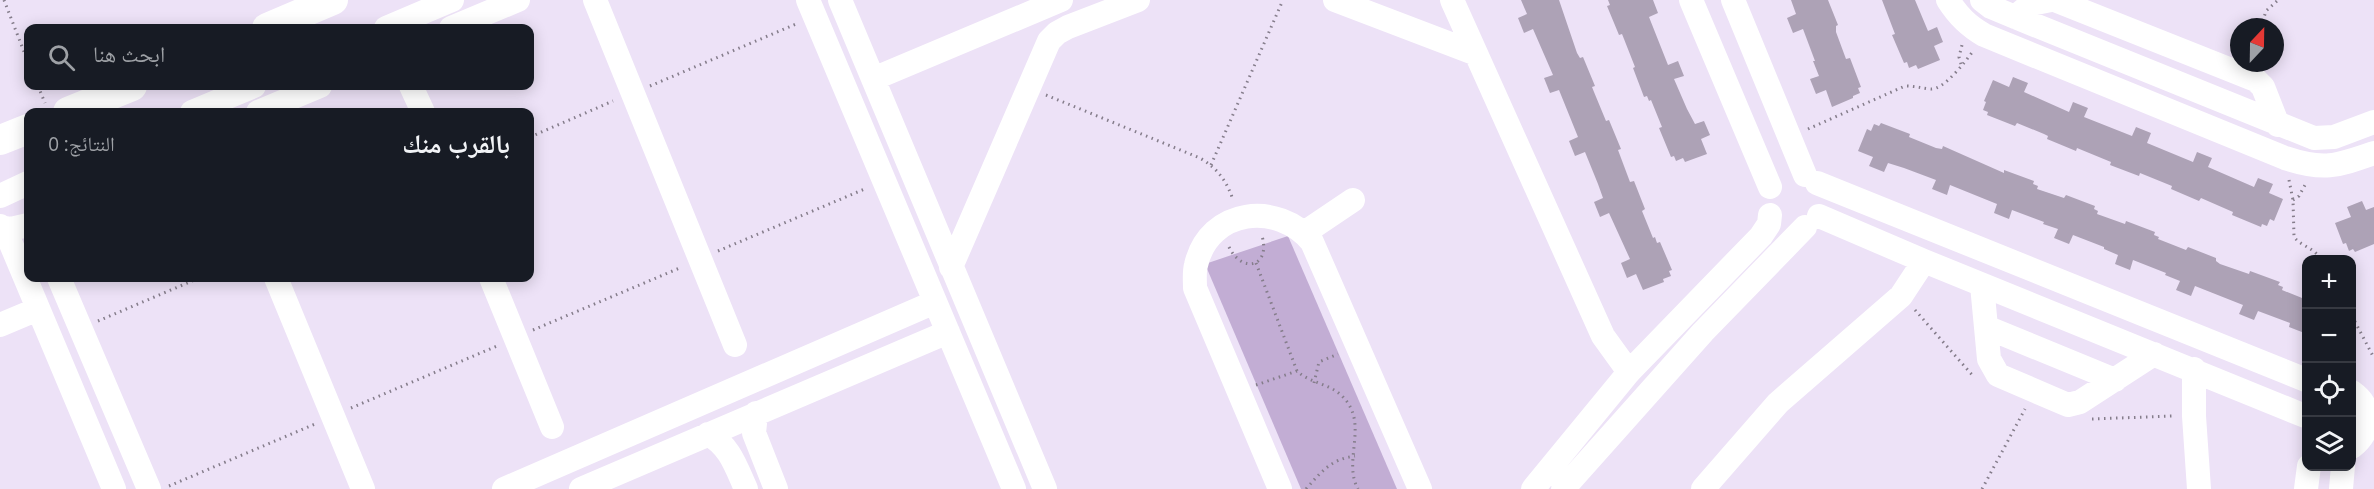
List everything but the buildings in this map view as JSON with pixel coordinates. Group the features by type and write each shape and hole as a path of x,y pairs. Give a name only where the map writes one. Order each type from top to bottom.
{"main road":[{"path":"276,24 333,0"},
{"path":"78,108 122,90"},
{"path":"0,140 24,131"}],"street":[{"path":"395,24 452,0"},
{"path":"461,24 518,0"},
{"path":"595,0 735,345"},
{"path":"840,0 1045,489"},
{"path":"873,79 1061,0"},
{"path":"951,267 1049,41 1057,33 1138,0"},
{"path":"1335,0 1474,54"},
{"path":"1452,0 1474,54 1603,336 1629,372"},
{"path":"1691,0 1770,188"},
{"path":"1563,489 1703,332 1812,221 1823,199 1790,136 1733,0"},
{"path":"1948,0 1957,15 1984,35 2285,158 2310,166 2339,165 2374,153"},
{"path":"1982,0 1991,7 2015,17 2314,138 2334,137 2374,122"},
{"path":"2015,17 2031,4 2053,0 2256,80 2268,97 2278,125"},
{"path":"811,8 1014,489"},
{"path":"2140,99 2151,73"},
{"path":"202,108 244,90"},
{"path":"268,108 310,90"},
{"path":"413,90 421,108"},
{"path":"1533,489 1629,372 1761,236 1769,224 1767,201 1770,188 1785,174 1811,179 2302,378"},
{"path":"0,196 24,185"},
{"path":"1304,233 1353,200"},
{"path":"1770,215 1785,227 1795,229 1812,221 1924,261 2194,369 2304,417"},
{"path":"1280,489 1195,288 1196,266 1204,244 1237,220 1282,219 1304,233 1312,243 1420,489"},
{"path":"0,227 11,229 24,226"},
{"path":"908,236 934,226"},
{"path":"0,227 24,276"},
{"path":"1703,489 1778,403 1901,296 1924,261"},
{"path":"26,282 114,489"},
{"path":"60,282 149,489"},
{"path":"278,282 363,489"},
{"path":"493,282 552,428"},
{"path":"1982,285 1989,359 1998,375 2068,405 2074,404 2115,380 2154,354"},
{"path":"507,488 935,302"},
{"path":"0,325 38,309"},
{"path":"1986,327 2115,380"},
{"path":"581,489 948,332"},
{"path":"2194,369 2194,416 2199,489"},
{"path":"2356,390 2374,383"},
{"path":"2356,394 2365,406 2371,425 2356,443"},
{"path":"81,409 110,398"},
{"path":"756,413 753,433 776,489"},
{"path":"708,434 730,452 746,489"},
{"path":"2306,489 2308,471"},
{"path":"2341,489 2343,471"}],"path":[{"path":"4,0 24,52"},
{"path":"1211,165 1283,0"},
{"path":"2264,18 2266,10 2278,0"},
{"path":"534,135 633,93 811,8"},
{"path":"1790,136 1905,86 1930,90 1939,88 1968,58 1984,35"},
{"path":"1028,87 1211,165 1230,188 1234,203 1237,220 1233,254 1239,261 1247,264 1256,263 1263,257 1265,249 1237,220"},
{"path":"40,90 47,108"},
{"path":"2285,158 2293,200 2294,237 2298,242 2315,250 2318,255"},
{"path":"1256,263 1297,371 1314,383 1325,385 1341,395 1353,410 1357,430 1353,480 1358,489"},
{"path":"80,328 189,282"},
{"path":"2356,324 2374,358"},
{"path":"1314,383 1317,366 1322,359 1358,347"},
{"path":"1239,391 1297,371"},
{"path":"1982,489 2036,391"},
{"path":"1306,489 1333,461 1354,456"}],"shaded area":[{"path":"1288,236 1397,489 1301,489 1205,264"}]}
